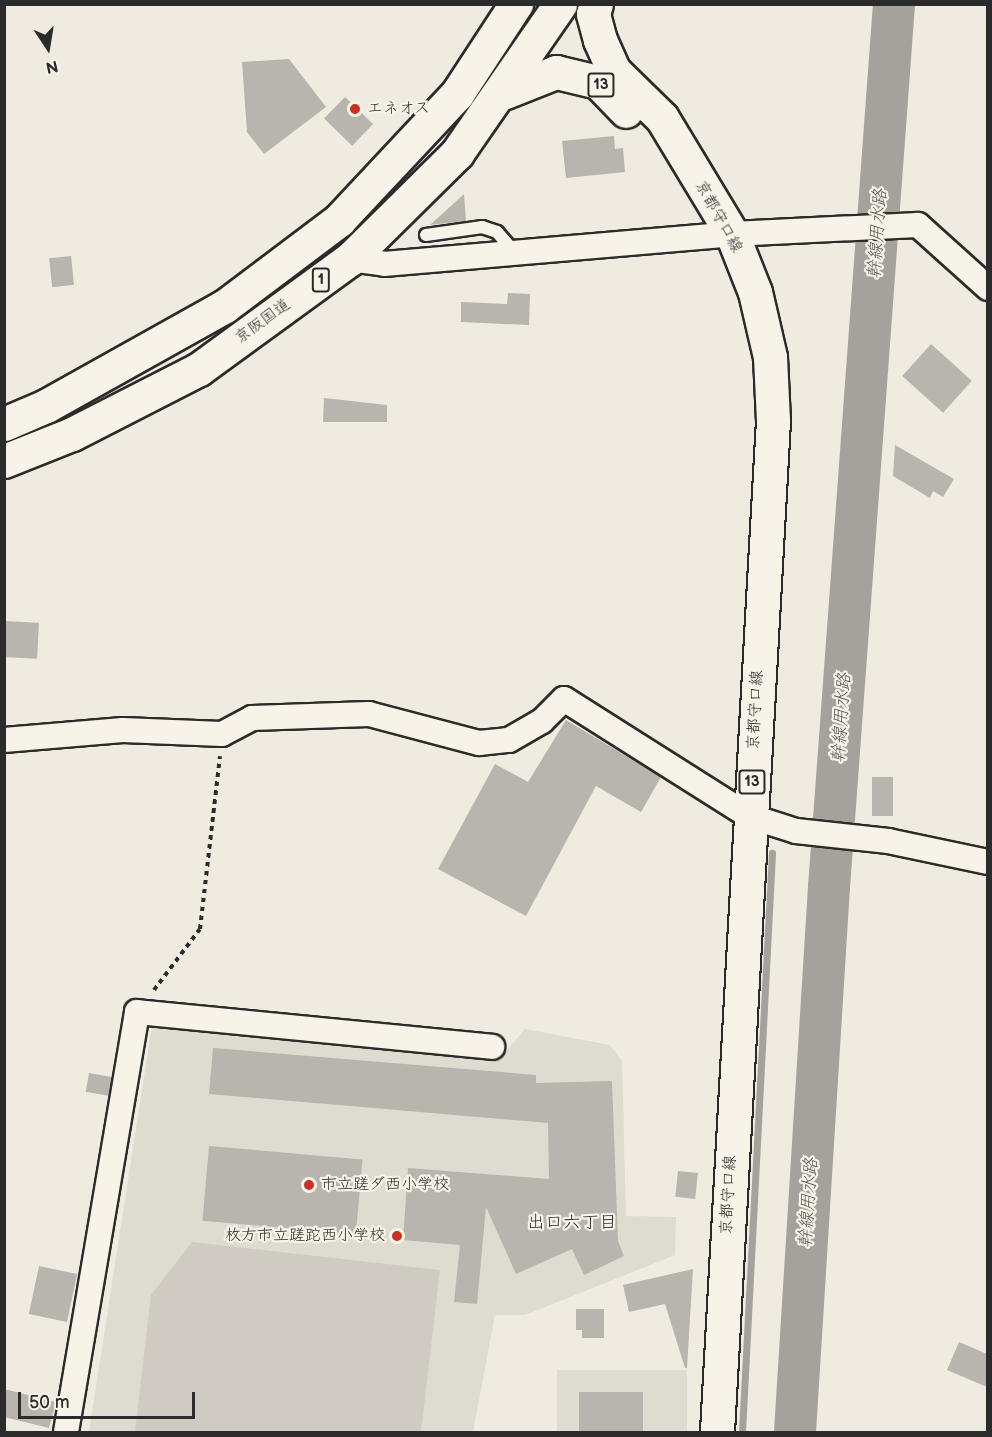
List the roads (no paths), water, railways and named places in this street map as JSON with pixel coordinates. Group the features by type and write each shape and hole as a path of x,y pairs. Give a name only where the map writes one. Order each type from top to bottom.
{"main road":[{"name":"1","path":"4,424 46,406 225,306 339,220 457,94 516,4"},
{"name":"京阪国道","path":"4,461 72,434 199,369 350,259 457,153 503,93 560,4"},
{"name":"京都守口線","path":"596,4 593,14 600,40 614,72 662,118 732,234 758,303 770,357 773,420 749,816 717,1432"},
{"name":"京都守口線","path":"503,93 556,72 598,82 644,128 680,151"}],"street":[{"path":"350,259 384,264 732,234 918,225 987,288"},
{"path":"4,740 123,730 222,734 252,718 369,714 479,743 509,740 542,721 564,699 749,816 796,831 888,841 987,862"},
{"path":"66,1432 137,1012 492,1047"}],"lane":[{"path":"426,235 482,227 498,232 516,254"}],"waterway":[{"name":"幹線用水路","path":"795,1432 829,887 894,4"},
{"path":"742,1432 772,853"}],"place":[{"name":"エネオス","path":"355,109"},
{"name":"市立蹉ダ西小学校","path":"309,1185"},
{"name":"枚方市立蹉跎西小学校","path":"397,1236"}],"district":[{"name":"出口六丁目","path":"572,1223"}]}
